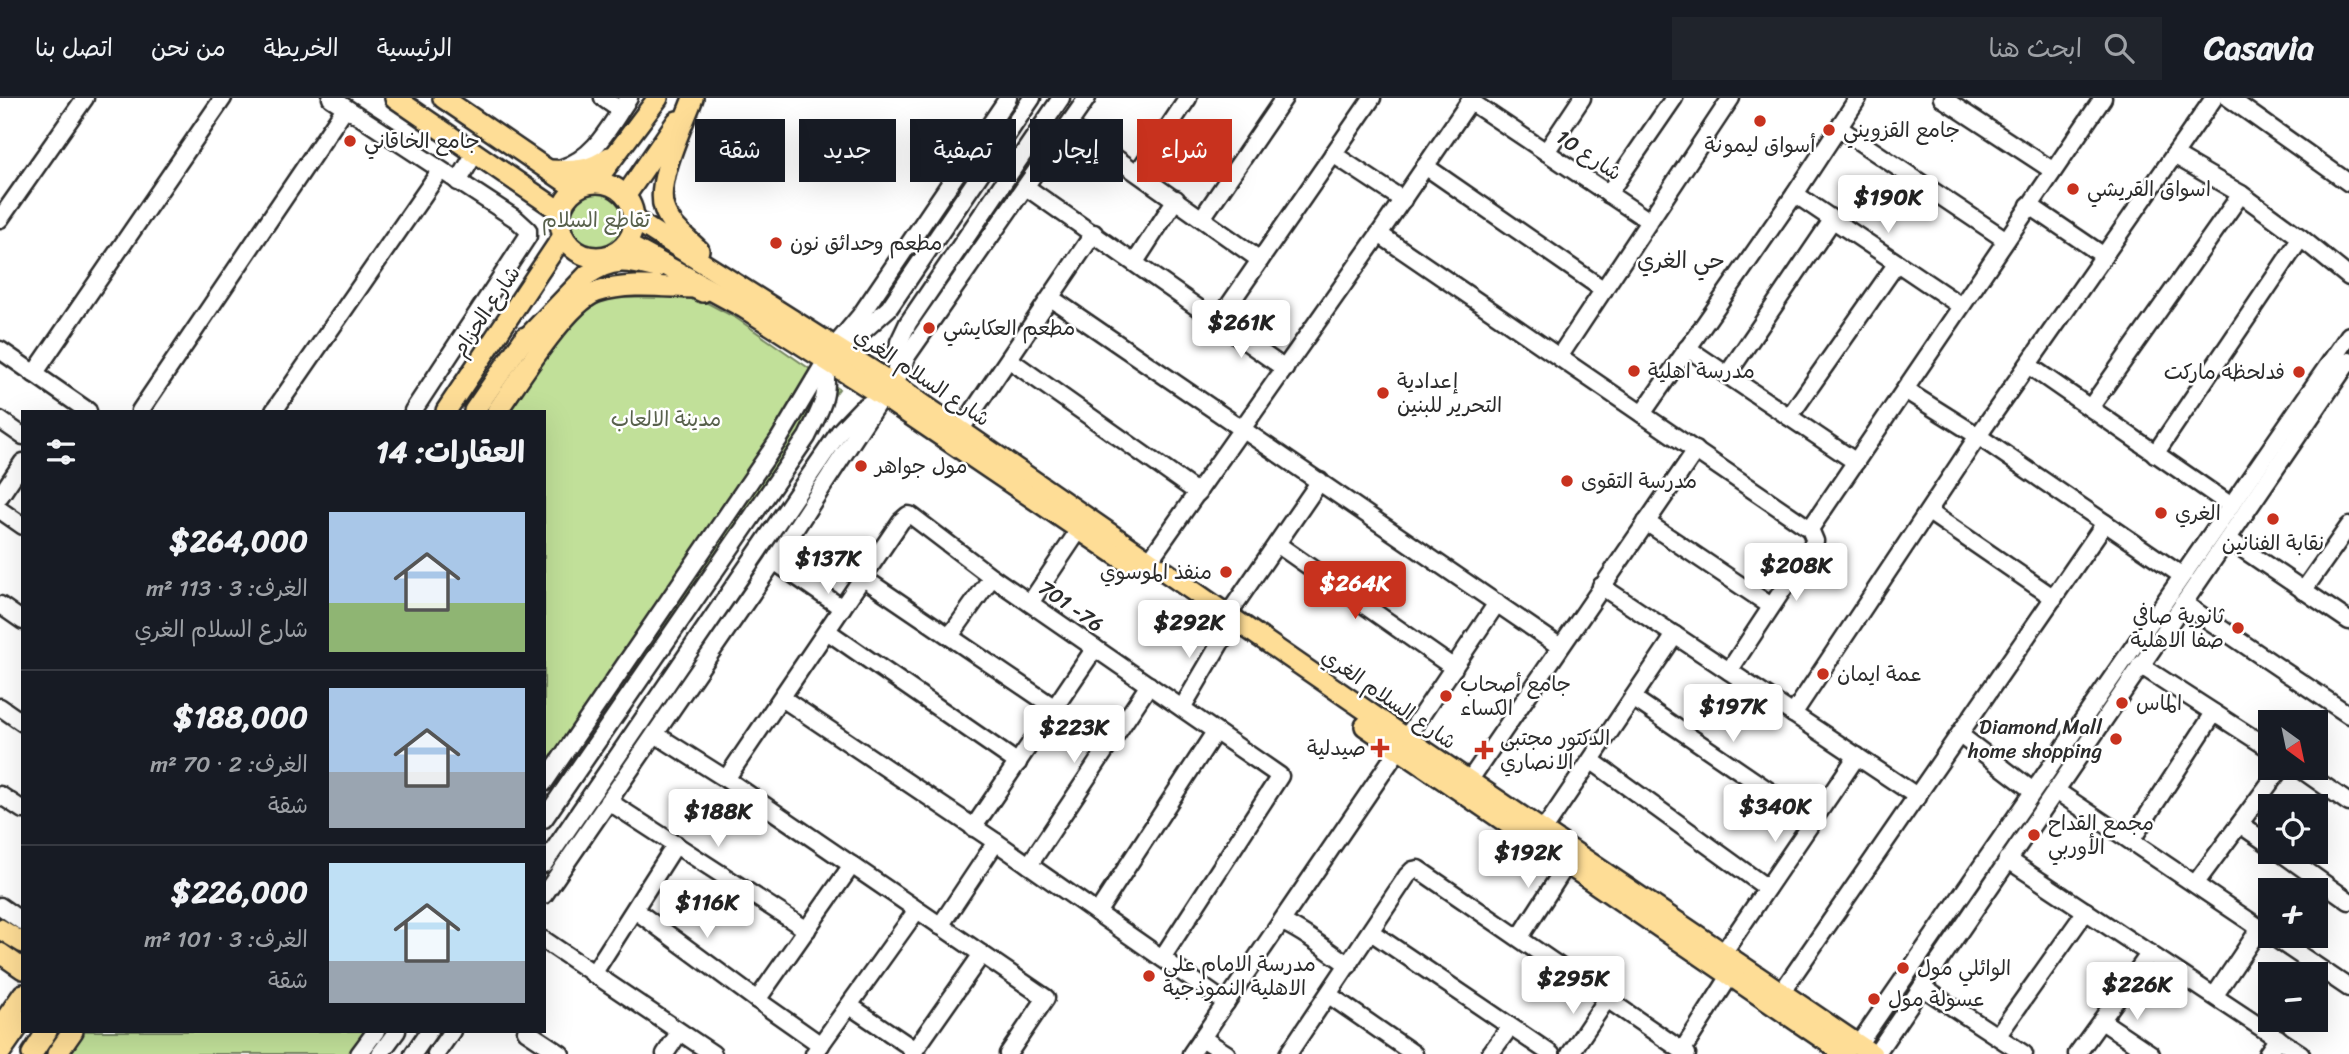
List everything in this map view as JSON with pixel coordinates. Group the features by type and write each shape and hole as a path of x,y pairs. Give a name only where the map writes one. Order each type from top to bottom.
{"main road":[{"path":"395,98 561,212"},
{"path":"443,98 551,170 586,186 612,185 626,195 631,202 635,220 633,233 617,252 596,257 585,255 569,244 563,236 561,212 569,195 586,186 626,142 657,98"},
{"path":"626,195 693,98"},
{"path":"693,98 662,187 663,207 678,230 727,278"},
{"path":"551,170 582,171 593,167 626,142"},
{"path":"530,191 548,223 548,258"},
{"name":"شارع السلام الغري","path":"635,220 727,278 831,354"},
{"name":"شارع الحزام","path":"447,410 563,236"},
{"name":"شارع السلام الغري","path":"626,244 831,354 889,390 1059,507 1149,561 1228,623"},
{"path":"475,410 585,255"},
{"path":"518,347 587,275 613,261 681,274"},
{"path":"498,410 561,323 594,293 636,285 694,288 742,307"},
{"name":"شارع السلام الغري","path":"889,390 961,429 1059,507 1080,530 1286,662 1567,864 1723,953 1863,1052"},
{"name":"شارع السلام الغري","path":"1402,744 1469,781 1544,831 1730,976 1863,1052"},
{"path":"10,940 21,965"},
{"path":"0,1054 21,1001"},
{"path":"13,1025 23,1038 39,1043"},
{"path":"57,1054 72,1033"}],"street":[{"path":"0,219 85,98"},
{"path":"34,374 223,98"},
{"path":"331,98 523,224 528,230 528,236 414,410"},
{"path":"551,170 572,164 586,156 602,140 625,104 603,98"},
{"path":"546,780 779,439 831,354 866,320 1008,98"},
{"path":"866,320 889,308 1032,98"},
{"path":"546,892 889,390 905,346 908,323 1061,98"},
{"path":"1073,119 1087,98"},
{"path":"1174,119 1188,98"},
{"path":"1202,218 1284,98"},
{"path":"1218,321 1372,98"},
{"path":"1546,152 1582,98"},
{"path":"1608,194 1674,98"},
{"path":"1559,357 1731,98"},
{"path":"1642,414 1795,194 1857,98"},
{"path":"1942,98 2052,170"},
{"path":"1810,529 2103,98"},
{"path":"1793,714 1978,436 2214,98"},
{"path":"2228,98 2348,179"},
{"path":"1149,561 1471,99"},
{"name":"شارع 10","path":"1471,99 1649,222"},
{"path":"141,410 345,108"},
{"path":"1839,128 2006,240"},
{"path":"458,182 475,153"},
{"path":"1333,154 1403,200"},
{"path":"2174,155 2241,194 2349,277"},
{"path":"1425,166 1604,290"},
{"path":"275,410 440,170"},
{"path":"905,346 1030,181"},
{"path":"1153,182 1260,260"},
{"path":"1026,187 1285,369"},
{"path":"1795,194 1961,306"},
{"path":"2090,408 2241,194"},
{"path":"1135,262 1176,199"},
{"path":"2029,205 2104,256"},
{"path":"1727,375 1833,219"},
{"path":"961,429 1094,233"},
{"path":"1379,234 1810,529 1815,541 1729,671"},
{"path":"2155,454 2301,238"},
{"path":"1789,417 1897,263"},
{"path":"1051,298 1559,646"},
{"path":"866,320 905,346"},
{"path":"1863,1052 1922,987 2007,859 2228,540 2349,335"},
{"path":"1687,348 1856,462"},
{"path":"0,350 87,410"},
{"path":"546,817 807,437 825,400 831,354"},
{"path":"1010,360 1198,493"},
{"path":"1863,1052 2033,791 2230,505 2349,361"},
{"path":"2028,365 2230,505"},
{"path":"546,861 841,431 862,409 889,390"},
{"path":"1905,390 1978,436 2181,575"},
{"path":"0,420 21,435"},
{"path":"1469,781 1559,646 1696,450"},
{"path":"0,496 21,465"},
{"path":"786,467 801,467 806,480"},
{"path":"1182,708 1228,623 1320,481"},
{"path":"0,510 21,525"},
{"path":"1929,512 2054,598"},
{"name":"701 -76","path":"862,577 904,517 912,516 992,577 1280,776 1162,958"},
{"path":"1646,522 1771,606"},
{"path":"1781,993 2105,523"},
{"path":"2303,590 2349,526"},
{"path":"1030,603 1080,530"},
{"path":"2228,540 2349,621"},
{"path":"1277,544 1454,668"},
{"path":"774,561 842,608"},
{"path":"726,779 862,577 1055,708"},
{"path":"950,636 992,577"},
{"path":"1601,586 1918,797"},
{"path":"1191,1054 1497,603"},
{"path":"2183,603 2349,715"},
{"path":"0,606 21,620"},
{"path":"827,631 1018,763"},
{"path":"1544,831 1675,635"},
{"path":"973,828 1095,648"},
{"path":"2140,666 2258,741"},
{"path":"1029,865 1149,685"},
{"path":"782,698 996,842 1226,1003"},
{"path":"1633,698 1813,821"},
{"path":"0,707 21,722"},
{"path":"2092,708 2106,718"},
{"path":"2131,841 2214,713"},
{"path":"581,729 599,741"},
{"path":"1097,913 1215,732"},
{"path":"655,734 726,779 1046,998 1008,1054"},
{"path":"1960,735 2033,791"},
{"path":"619,755 633,765"},
{"path":"1723,953 1857,756"},
{"path":"1592,761 1767,888"},
{"path":"2195,884 2273,780"},
{"path":"2316,780 2349,803"},
{"path":"2055,790 2258,927"},
{"path":"0,795 21,809"},
{"path":"608,801 807,930"},
{"path":"2241,825 2258,837"},
{"path":"940,926 996,842"},
{"path":"593,974 676,844"},
{"path":"2007,859 2301,1054"},
{"path":"1520,937 1567,864"},
{"path":"2297,864 2349,901"},
{"path":"757,1000 852,865"},
{"path":"1288,1054 1408,876 1418,869 1685,1052 1730,976"},
{"path":"0,906 10,940"},
{"path":"635,910 757,1000 818,1049 917,910"},
{"path":"1998,1035 2086,911"},
{"path":"1283,922 1306,932 1349,965"},
{"path":"1371,932 1551,1054"},
{"path":"546,941 713,1054"},
{"path":"2215,995 2258,944"},
{"path":"2289,948 2349,988"},
{"path":"2077,1054 2150,953"},
{"path":"850,1006 914,1052 982,954"},
{"path":"1922,987 2024,1054"},
{"path":"1329,995 1414,1054"},
{"path":"1570,1054 1607,999"},
{"path":"2102,1021 2151,1054"},
{"path":"1490,1054 1510,1027"},
{"path":"359,1054 375,1033"},
{"path":"381,1053 396,1033"},
{"path":"413,1054 428,1033"},
{"path":"436,1054 451,1033"},
{"path":"666,1054 679,1033"},
{"path":"1202,1038 1227,1054"},
{"path":"2267,1054 2278,1038"},
{"path":"536,1047 561,1054"}],"green space":[{"name":"تقاطع السلام","path":"596,189 618,198 627,220 618,242 596,251 574,242 565,220 574,198"},
{"name":"مدينة الالعاب","path":"696,297 736,318 839,389 546,789 546,410 508,410 580,311 610,298"},
{"path":"79,1033 367,1033 351,1054 65,1054"}],"place":[{"name":"أسواق ليمونة","path":"1760,121"},
{"name":"جامع القزويني","path":"1829,130"},
{"name":"جامع الخاقاني","path":"350,141"},
{"name":"اسواق القريشي","path":"2073,189"},
{"name":"مطعم وحدائق نون","path":"776,243"},
{"name":"مطعم العكايشي","path":"929,328"},
{"name":"مدرسة اهلية","path":"1634,371"},
{"name":"فدلحظه ماركت","path":"2299,372"},
{"name":"إعدادية التحرير للبنين","path":"1383,393"},
{"name":"مول جواهر","path":"861,466"},
{"name":"مدرسة التقوى","path":"1567,481"},
{"name":"الغري","path":"2161,513"},
{"name":"نقابة الفنانين","path":"2273,519"},
{"name":"منفذ الموسوي","path":"1226,572"},
{"name":"ثانوية صافي صفا الاهلية","path":"2238,628"},
{"name":"عمة ايمان","path":"1823,674"},
{"name":"جامع أصحاب الكساء","path":"1446,696"},
{"name":"الماس","path":"2122,703"},
{"name":"Diamond Mall home shopping","path":"2116,739"},
{"name":"صيدلية","path":"1380,748"},
{"name":"الدكتور مجتبى الانصاري","path":"1484,750"},
{"name":"مجمع القداح الأوربي","path":"2034,835"},
{"name":"الوائلي مول","path":"1903,968"},
{"name":"مدرسة الامام علي الاهلية النموذجية","path":"1149,976"},
{"name":"عسولة مول","path":"1874,999"}],"district":[{"name":"حي الغري","path":"1681,260"}]}
